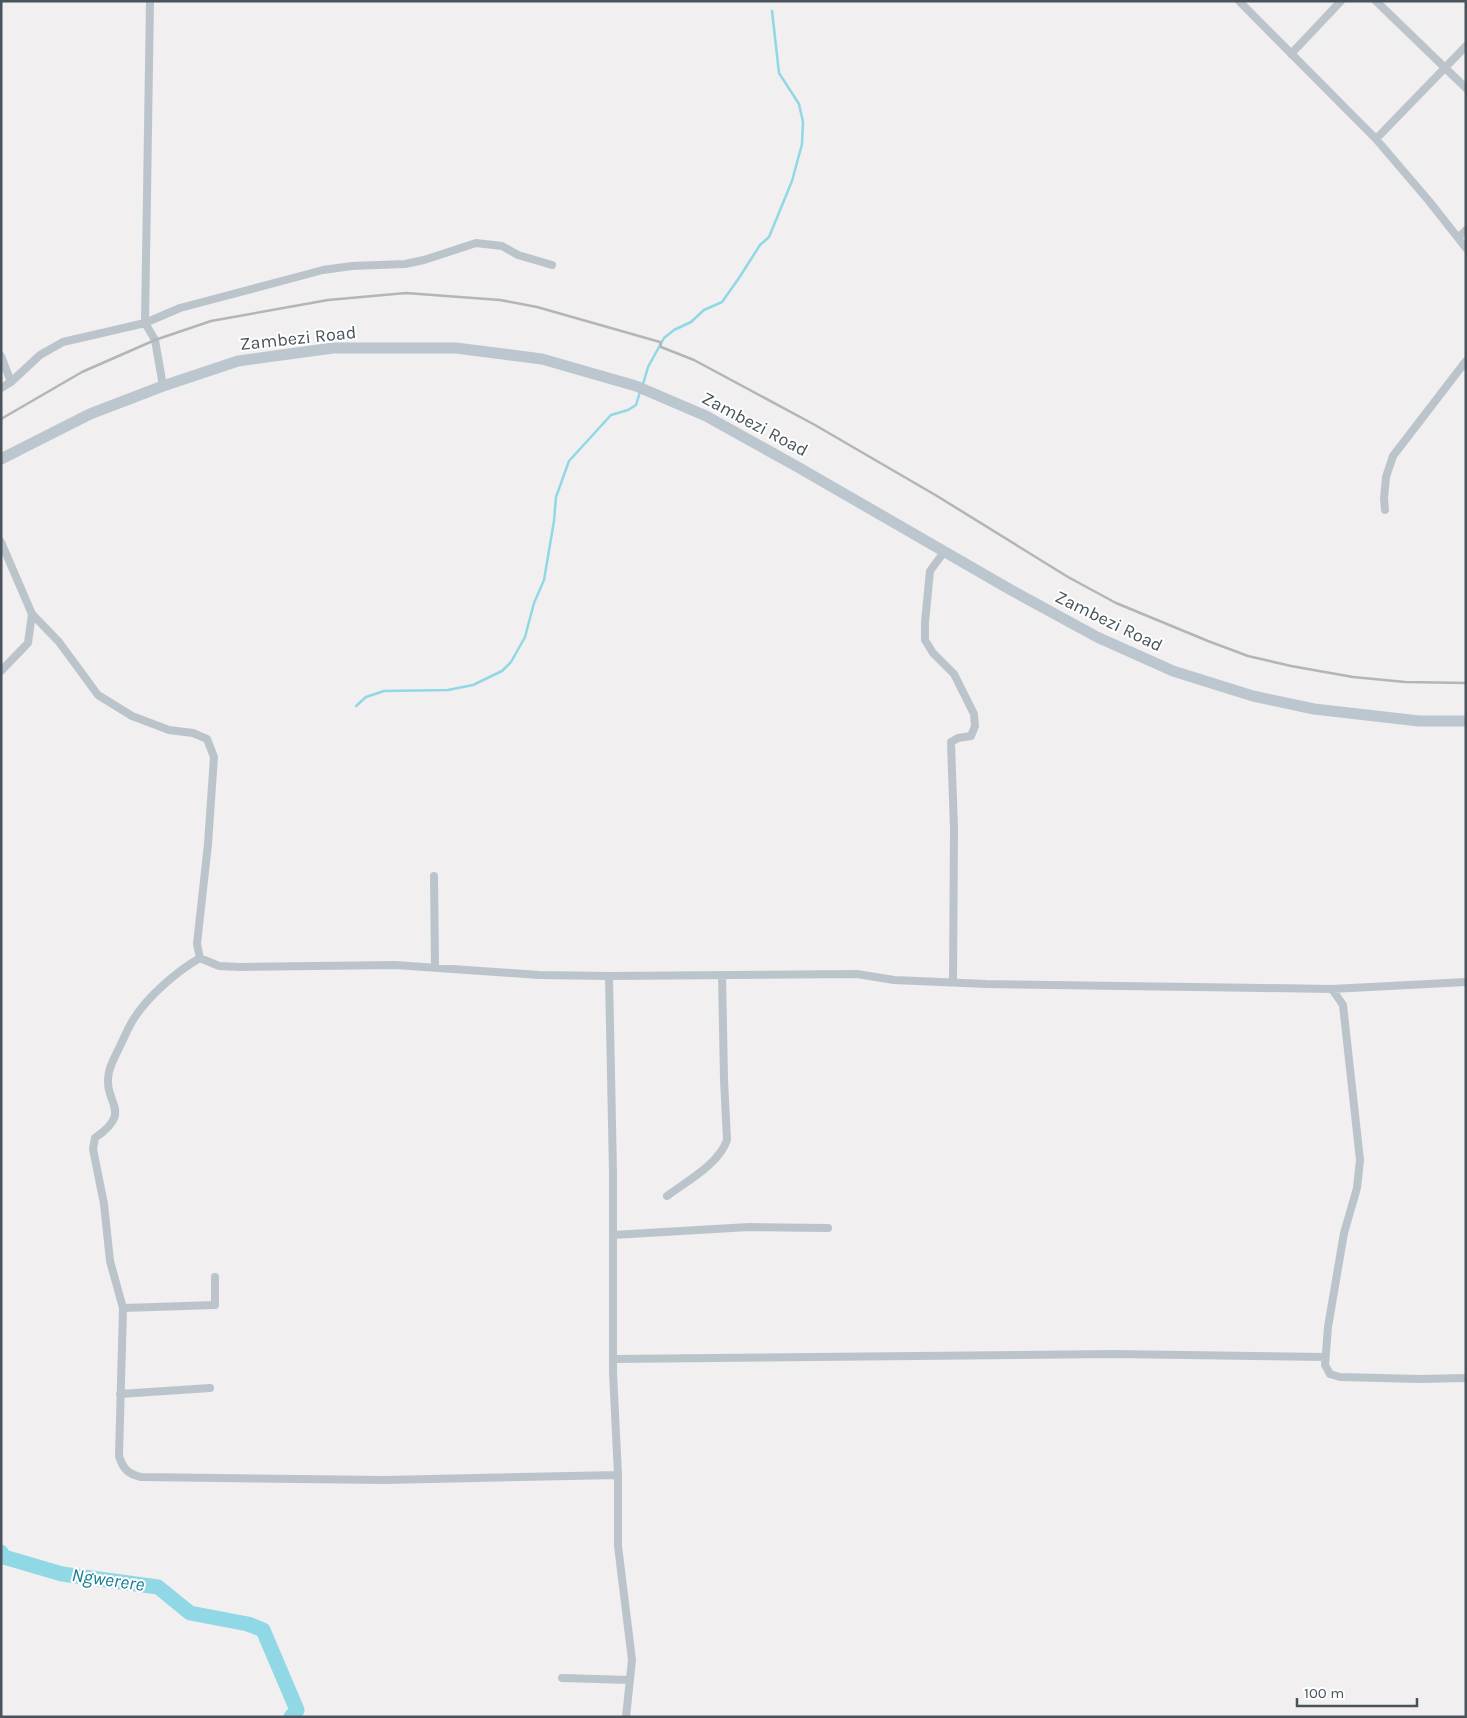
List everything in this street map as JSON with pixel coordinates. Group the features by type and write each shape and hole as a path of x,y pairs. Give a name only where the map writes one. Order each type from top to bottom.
{"main road":[{"name":"Zambezi Road","path":"1,459 90,414 163,386 238,361 333,348 456,348 542,358 639,388 706,416 1097,637 1173,671 1253,696 1314,709 1419,721 1466,721"}],"street":[{"path":"150,1 145,323 155,340 163,386"},
{"path":"1239,1 1376,140 1429,201 1466,248"},
{"path":"1291,54 1341,1"},
{"path":"1376,1 1466,88"},
{"path":"1376,140 1466,46"},
{"path":"1458,238 1466,230"},
{"path":"1,388 40,355 63,342 145,323 180,308 323,270 352,266 405,264 424,260 471,244 502,246 518,256 552,265"},
{"path":"1,356 10,382"},
{"path":"1385,510 1386,477 1394,456 1466,361"},
{"path":"1,542 32,614 59,642 98,695 132,716 169,730 193,733 207,739 214,758 208,844 197,944 200,958"},
{"path":"944,552 930,571 925,640 932,653 954,674 974,714 975,726 971,736 958,738 951,742 954,829 953,981"},
{"path":"1,671 28,643 32,614"},
{"path":"434,876 435,967"},
{"path":"200,958 220,966 240,968 386,965 609,976 857,974 894,980 953,981 986,984 1332,989 1466,982"},
{"path":"200,958 181,969 155,994 134,1019 109,1072 108,1089 112,1096 116,1116 108,1129 95,1138 92,1149 104,1204 110,1261 122,1308 119,1456 122,1465 127,1471 141,1477 376,1480 618,1475"},
{"path":"667,1196 717,1158 724,1149 726,1140 722,975"},
{"path":"609,976 613,1389 618,1475 618,1546 632,1660 626,1717"},
{"path":"1332,989 1343,1005 1360,1160 1357,1188 1344,1233 1337,1272 1325,1357 1327,1371 1335,1377 1466,1378"},
{"path":"613,1236 749,1227 828,1228"},
{"path":"122,1308 215,1305 215,1277"},
{"path":"614,1359 1104,1354 1325,1357"},
{"path":"120,1394 210,1388"},
{"path":"562,1678 630,1680"}],"waterway":[{"path":"643,384 648,367 664,338 674,330 691,322 704,310 722,302 760,245 769,237 792,181 802,144 803,122 799,104 779,73 772,11"},
{"path":"356,706 366,697 384,691 448,690 473,685 502,671 511,662 525,637 534,603 544,580 556,497 569,461 611,415 628,410 636,405 640,392"},
{"name":"Ngwerere","path":"1,1552 4,1557 62,1574 158,1587 190,1613 248,1624 263,1630 297,1710 291,1717"}],"railway":[{"path":"1,419 82,372 155,340 211,321 328,300 406,293 500,300 537,307 660,342 661,347 694,360 815,425 937,496 1068,577 1116,603 1208,641 1248,656 1353,677 1405,682 1466,683"}]}
